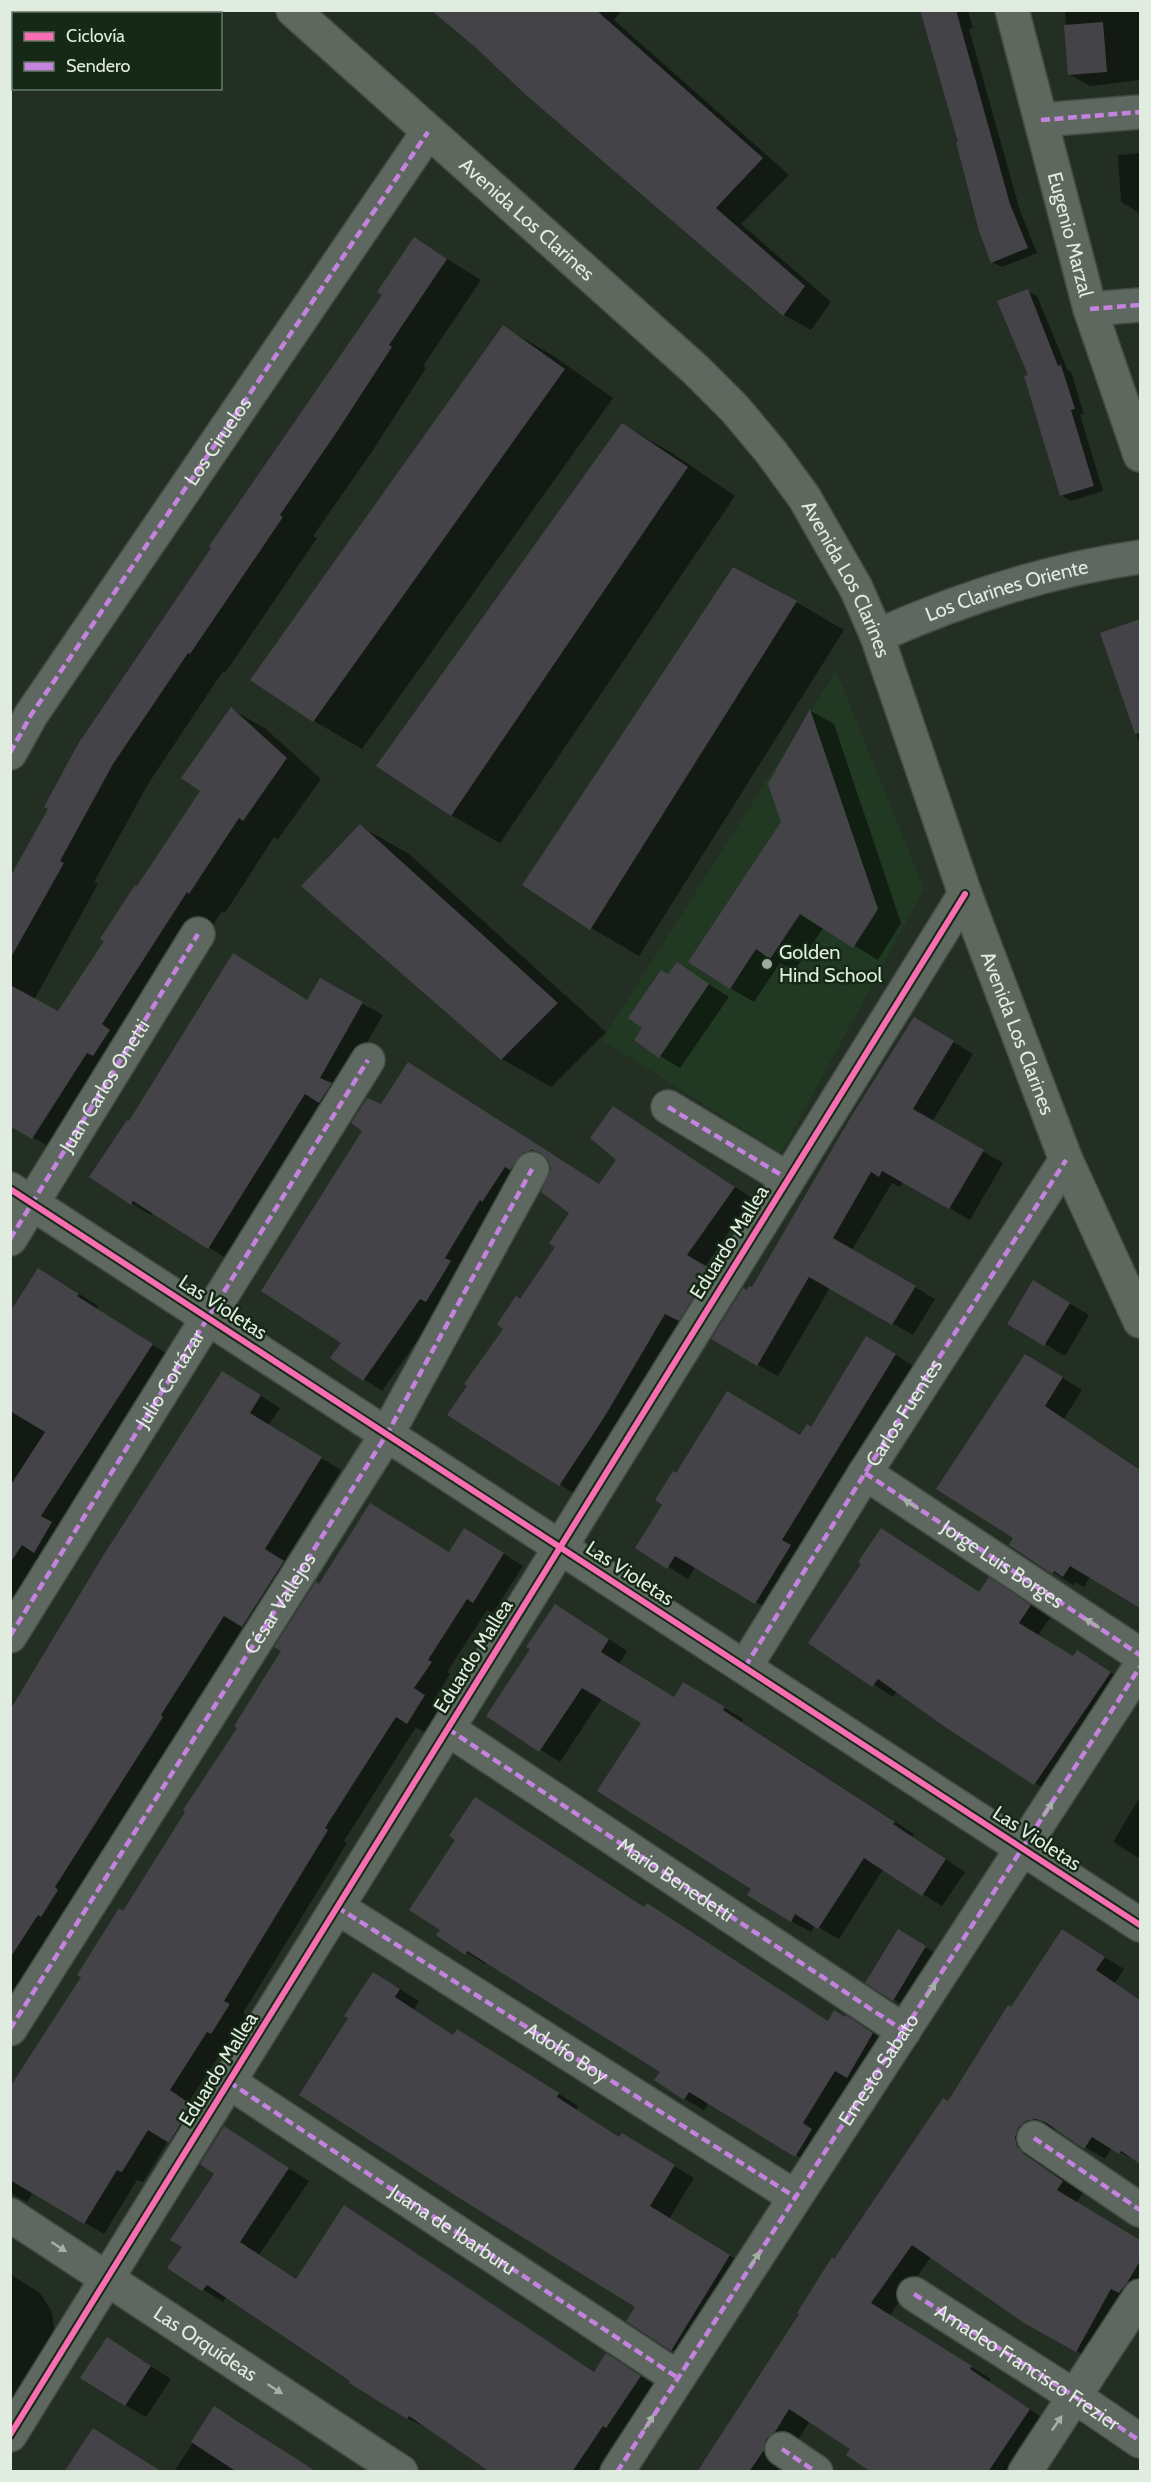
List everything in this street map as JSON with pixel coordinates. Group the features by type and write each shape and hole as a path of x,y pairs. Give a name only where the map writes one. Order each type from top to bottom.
{"main road":[{"name":"Avenida Los Clarines","path":"293,10 695,369 735,409 804,497 856,588 876,636 965,894 1065,1160 1140,1321"},
{"name":"Eugenio Marzal","path":"1012,10 1090,309 1140,455"}],"street":[{"path":"1041,120 1140,112"},
{"name":"Los Ciruelos","path":"10,753 31,715 428,132"},
{"path":"1090,309 1140,305"},
{"name":"Los Clarines Oriente","path":"876,636 929,612 1046,574 1140,557"},
{"name":"Eduardo Mallea","path":"10,2435 965,894"},
{"name":"Juan Carlos Onetti","path":"10,1239 21,1196 198,934"},
{"name":"Julio Cortázar","path":"10,1636 368,1060"},
{"path":"668,1107 788,1179"},
{"name":"Carlos Fuentes","path":"745,1667 865,1473 1065,1160"},
{"name":"César Vallejos","path":"10,2029 387,1434 532,1169"},
{"name":"Las Violetas","path":"21,1196 1140,1925"},
{"name":"Jorge Luis Borges","path":"865,1473 1140,1655"},
{"name":"Ernesto Sabato","path":"617,2472 1140,1667"},
{"name":"Mario Benedetti","path":"448,1729 904,2031"},
{"name":"Adolfo Boy","path":"337,1907 795,2198"},
{"name":"Juana de Ibarburu","path":"229,2082 678,2378"},
{"path":"1034,2138 1140,2210"},
{"name":"Las Orquídeas","path":"10,2215 401,2472"},
{"name":"Amadeo Francisco Frezier","path":"914,2294 1140,2441"},
{"path":"1024,2472 1140,2296"},
{"path":"782,2449 816,2472"}],"shaded area":[{"name":"Golden Hind School","path":"836,671 924,889 781,1153 602,1040"}],"building":[{"path":"431,10 596,10 763,158 716,208 805,286 783,316 526,95"},
{"path":"920,10 956,10 1010,204 1028,248 991,263 979,231 956,142 958,142"},
{"path":"1103,22 1107,72 1068,75 1064,25"},
{"path":"414,237 447,259 389,345 392,347 336,433 280,515 283,517 113,764 60,861 64,863 10,959 10,877 48,809 44,807 78,744 211,548 209,546 382,295 377,292"},
{"path":"1028,289 1058,366 1061,365 1075,409 1071,410 1094,486 1060,496 1024,376 1028,375 997,301"},
{"path":"503,325 565,369 313,722 250,680"},
{"path":"622,423 688,467 451,816 376,766"},
{"path":"733,567 797,601 590,930 522,885"},
{"path":"1140,619 1140,733 1135,734 1100,633"},
{"path":"231,707 287,758 243,821 239,818 189,894 187,892 102,1024 110,1030 93,1056 87,1053 32,1139 10,1126 10,985 58,1011 104,941 100,939 200,791 181,778"},
{"path":"810,709 878,909 853,948 800,914 770,959 756,949 730,989 688,962 781,822 768,784"},
{"path":"360,824 558,1003 501,1060 301,886"},
{"path":"233,953 307,1000 320,978 363,1002 320,1078 332,1083 319,1103 305,1094 208,1249 133,1201 131,1205 89,1177 127,1120 129,1121"},
{"path":"677,962 709,984 659,1058 634,1040 642,1028 628,1018 661,970 668,974"},
{"path":"914,1017 954,1041 913,1109 984,1150 949,1209 882,1171 879,1177 871,1172 833,1238 916,1286 892,1325 809,1277 757,1366 711,1339 743,1288 747,1290 749,1286 752,1287 852,1115"},
{"path":"408,1062 599,1184 616,1160 590,1138 613,1106 735,1187 687,1255 711,1269 679,1321 665,1314 605,1416 559,1486 447,1415 467,1386 464,1384 503,1329 497,1324 516,1296 520,1299 555,1247 549,1243 569,1213 541,1192 551,1169 548,1160 541,1153 532,1150 523,1153 510,1170 505,1167 482,1202 480,1200 445,1258 451,1261 426,1302 420,1299 363,1381 330,1358 341,1343 261,1291 362,1131 351,1123 367,1098 381,1104"},
{"path":"38,1268 79,1294 77,1296 153,1344 41,1516 52,1522 34,1553 22,1545 10,1563 10,1486 45,1432 10,1411 10,1312"},
{"path":"1033,1280 1070,1303 1044,1346 1007,1324"},
{"path":"866,1336 896,1354 782,1540 791,1545 755,1604 675,1556 667,1569 635,1548 662,1505 655,1500 673,1471 676,1473 727,1391 800,1435 807,1424 811,1427"},
{"path":"1025,1354 1063,1377 1045,1406 1140,1470 1140,1608 1070,1566 1063,1577 1054,1571 1052,1574 1009,1545 1013,1538 936,1489"},
{"path":"222,1371 261,1395 250,1413 322,1457 265,1549 284,1561 242,1627 224,1616 55,1887 58,1890 41,1917 38,1915 10,1958 11,1708 103,1556"},
{"path":"370,1503 449,1552 464,1528 504,1553 473,1603 467,1599 428,1660 432,1662 414,1688 425,1695 407,1724 396,1717 325,1828 328,1830 224,2001 230,2004 211,2034 207,2032 170,2090 192,2105 169,2143 148,2130 122,2172 117,2170 84,2224 10,2180 10,2087 81,1977 77,1975 119,1908 123,1911 185,1812 183,1810 237,1728 234,1726 281,1651 274,1647 316,1581 319,1584"},
{"path":"881,1528 979,1592 989,1577 1031,1605 1019,1623 1073,1656 1077,1650 1111,1672 1034,1785 945,1727 878,1679 872,1687 808,1643 861,1564 858,1562"},
{"path":"555,1604 609,1639 601,1652 674,1697 683,1682 725,1707 723,1710 895,1822 893,1824 946,1859 922,1896 864,1858 818,1929 795,1914 791,1922 747,1895 751,1889 597,1791 641,1723 582,1688 539,1752 486,1716 530,1649 526,1647"},
{"path":"475,1797 644,1907 647,1903 828,2021 834,2010 873,2033 847,2078 835,2071 803,2123 812,2129 795,2157 689,2092 684,2100 654,2080 660,2072 467,1951 465,1955 436,1935 440,1930 409,1910 455,1840 449,1836"},
{"path":"898,1929 926,1946 893,2001 865,1983"},
{"path":"1062,1929 1105,1957 1096,1970 1140,2000 1140,2164 1121,2151 1119,2154 1092,2137 1084,2149 1045,2122 1036,2119 1026,2121 1019,2127 1015,2137 1017,2146 1023,2153 1063,2181 1057,2190 1140,2240 1140,2261 1127,2283 1119,2293 1111,2289 1076,2352 1024,2323 912,2245 871,2303 972,2366 970,2369 1030,2409 988,2472 871,2472 846,2455 850,2449 789,2409 775,2432 766,2439 764,2450 749,2472 697,2472 799,2314 797,2313 832,2257 834,2259 943,2098 948,2101 1008,2005 1011,2007"},
{"path":"373,1972 400,1989 395,1997 453,2035 457,2029 559,2093 557,2097 619,2137 622,2133 675,2165 650,2206 730,2255 671,2351 626,2321 635,2307 299,2095 348,2018 344,2016"},
{"path":"224,2126 289,2168 240,2242 296,2279 344,2205 594,2372 606,2353 641,2376 606,2428 603,2426 572,2472 490,2472 409,2416 407,2419 349,2383 350,2381 207,2285 202,2291 167,2268 182,2247 170,2240 214,2174 200,2164"},
{"path":"107,2337 151,2366 125,2406 80,2378"},
{"path":"214,2406 317,2472 237,2472 191,2442"},
{"path":"93,2428 162,2472 64,2472"}],"marked path":[{"path":"1041,120 1140,112"},
{"path":"10,753 31,715 428,132"},
{"path":"1090,309 1140,305"},
{"path":"10,1239 198,934"},
{"path":"10,1636 368,1060"},
{"path":"668,1107 788,1179"},
{"path":"745,1667 865,1473 1066,1160"},
{"path":"10,2029 387,1434 532,1169"},
{"path":"865,1473 1140,1655"},
{"path":"617,2472 1140,1667"},
{"path":"448,1729 904,2031"},
{"path":"337,1907 795,2197"},
{"path":"229,2082 678,2378"},
{"path":"1034,2138 1140,2210"},
{"path":"914,2294 1140,2441"},
{"path":"782,2449 816,2472"}],"cycle path":[{"path":"10,2435 965,894"},
{"path":"10,1189 1140,1925"}],"place":[{"name":"Golden Hind School","path":"767,964"}]}
